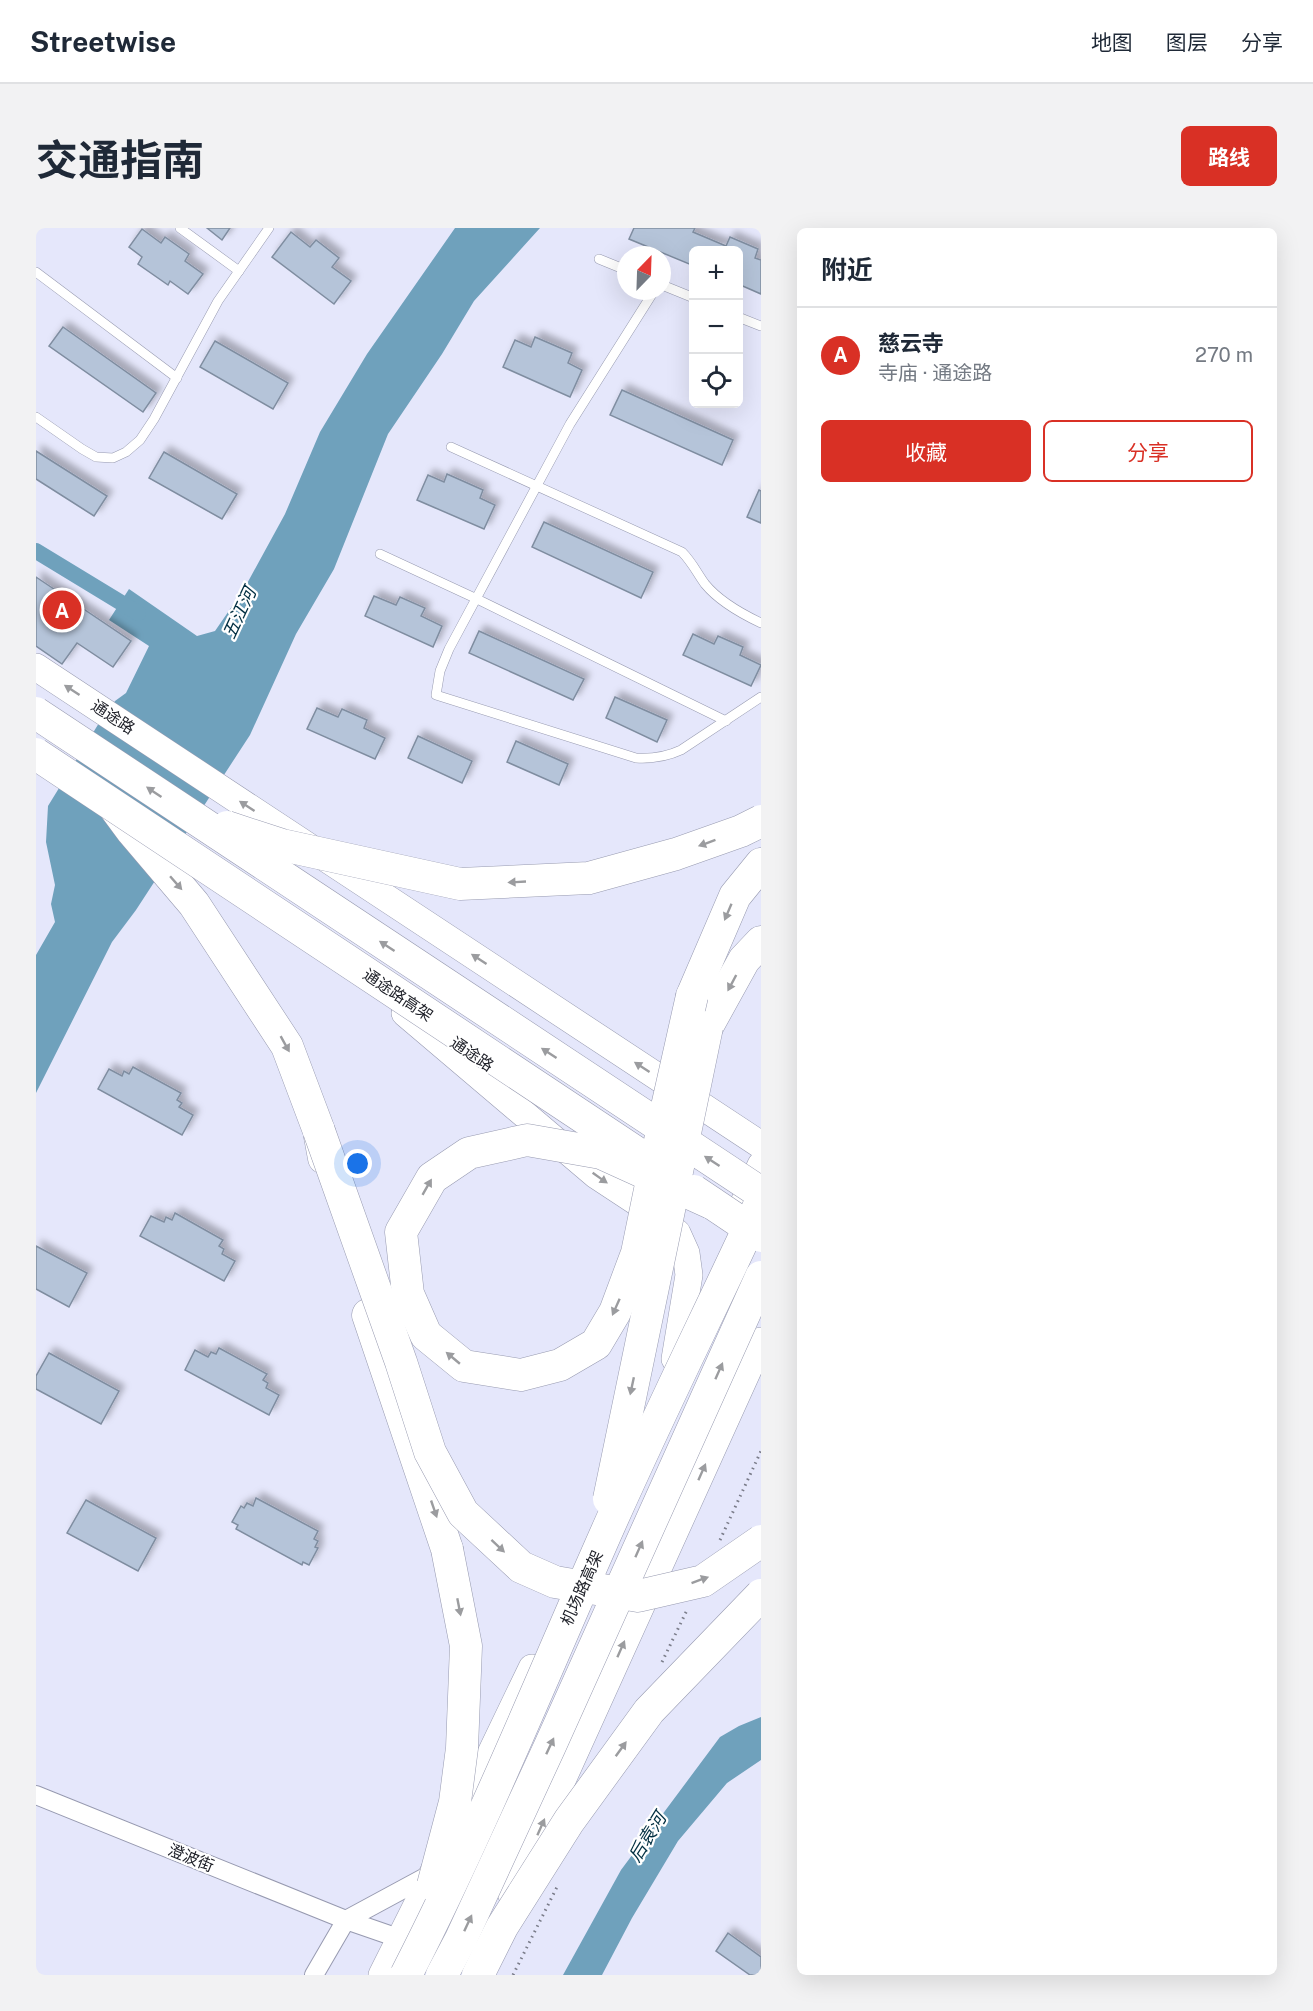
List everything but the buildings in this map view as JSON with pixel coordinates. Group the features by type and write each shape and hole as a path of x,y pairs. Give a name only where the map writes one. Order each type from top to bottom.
{"highway":[{"path":"36,713 761,1193"},
{"name":"通途路高架","path":"36,755 116,811 711,1203 747,1233"},
{"path":"116,811 194,904 287,1046 401,1362 430,1452 463,1513 521,1568 555,1582 638,1596 703,1581 761,1541"},
{"path":"188,814 282,844 460,884 589,878 676,854 741,831 761,821"},
{"path":"711,1203 656,1178 645,1173 601,1154 526,1140 469,1153 432,1178 401,1232 408,1294 426,1335 464,1366 521,1376 560,1365 596,1344 615,1312 637,1253 651,1185 653,1174 655,1163 657,1152 692,996 735,896 761,864"},
{"path":"600,1546 708,1027 744,960 761,942"},
{"path":"319,1131 337,1223 447,1549 466,1646 462,1748 455,1802 433,1885 397,1975"},
{"name":"机场路高架","path":"406,1975 431,1926 600,1546 761,1202"},
{"path":"442,1975 461,1939 555,1735 761,1277"},
{"path":"482,1961 569,1821 649,1711 761,1595"},
{"path":"649,1711 761,1626"}],"main road":[{"name":"通途路","path":"36,667 761,1145"},
{"name":"通途路","path":"116,811 379,992 747,1233 761,1248"},
{"path":"379,992 596,1175 651,1212 677,1233 686,1252 689,1275 675,1359"},
{"path":"382,1975 548,1635 675,1359 747,1233 761,1165"},
{"path":"472,1975 482,1961 753,1371 761,1341"}],"street":[{"name":"澄波街","path":"36,1795 346,1920 401,1939"},
{"path":"315,1975 346,1920 433,1873"},
{"path":"482,1961 500,1975"}],"lane":[{"path":"180,228 238,271"},
{"path":"36,417 96,456 113,458 126,452 140,440 154,419 218,301 269,228"},
{"path":"599,260 617,267"},
{"path":"36,272 177,378"},
{"path":"671,289 689,296"},
{"path":"648,300 570,423 446,656 440,671 436,695 636,758 666,757 681,750 761,697"},
{"path":"743,319 761,326"},
{"path":"451,447 682,552 693,563 706,585 741,613 761,623"},
{"path":"380,554 726,721"}],"water":[{"name":"五江河","path":"455,228 540,228 474,301 442,354 388,434 334,569 296,634 250,735 136,910 112,942 36,1093 36,955 55,922 51,904 55,885 46,842 48,806 99,723 115,701 126,693 149,646 109,620 129,589 197,636 215,631 244,589 285,514 320,432 367,354"},
{"name":"后袁河","path":"761,1717 761,1760 727,1783 678,1841 632,1918 602,1975 563,1975 621,1870 720,1737"}],"waterway":[{"path":"36,551 138,613"}],"place":[{"name":"慈云寺","path":"62,610"}]}
